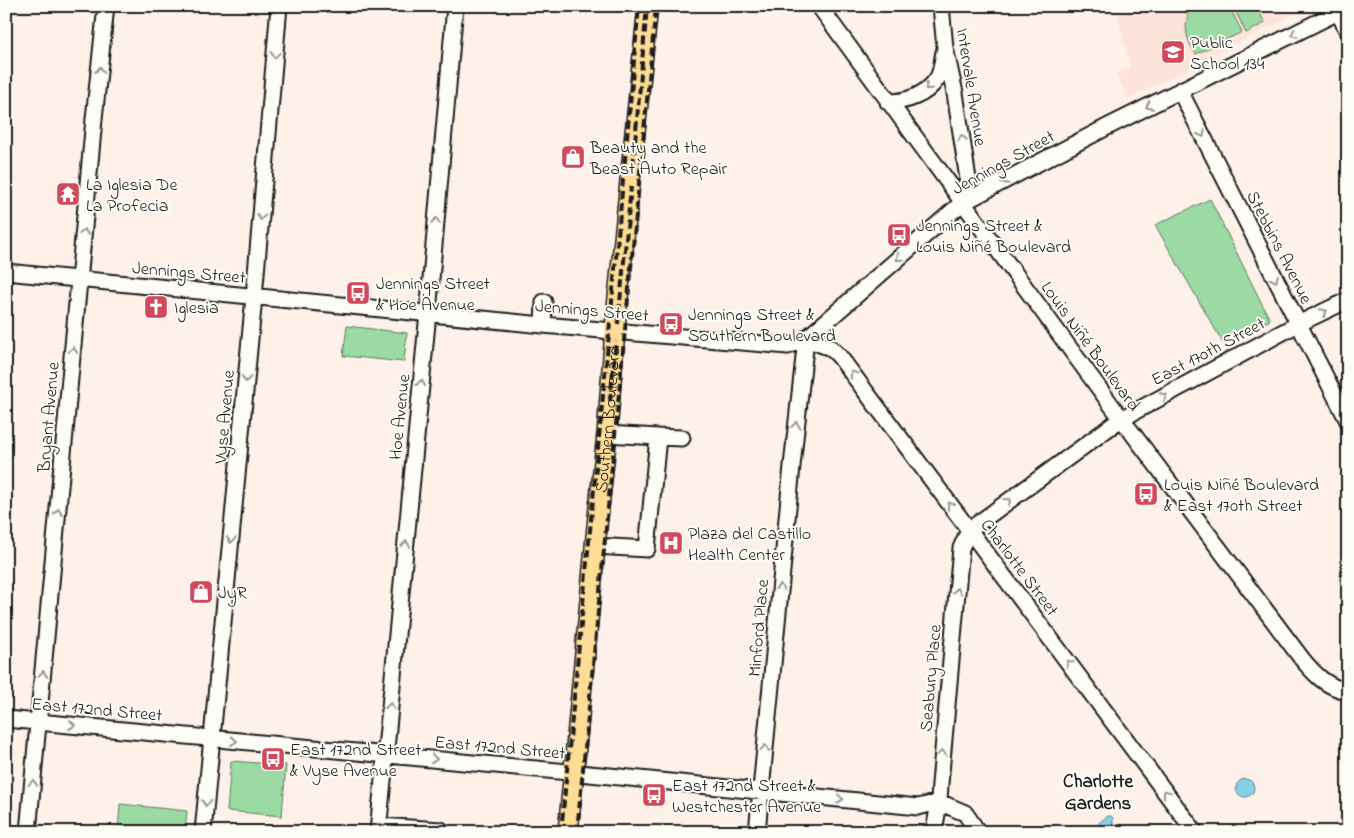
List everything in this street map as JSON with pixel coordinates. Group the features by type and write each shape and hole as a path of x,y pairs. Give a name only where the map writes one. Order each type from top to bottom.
{"main road":[{"name":"Southern Boulevard","path":"568,832 648,6"}],"street":[{"name":"Bryant Avenue","path":"28,832 106,6"},
{"name":"Vyse Avenue","path":"203,832 254,297 279,6"},
{"name":"Hoe Avenue","path":"378,829 428,313 455,6"},
{"name":"Louis Niñé Boulevard","path":"819,6 1121,419 1302,659 1328,685 1348,692"},
{"name":"Intervale Avenue","path":"940,6 945,48 955,93 968,179 962,203"},
{"name":"Jennings Street","path":"6,272 543,325 788,346 806,339 962,203 1340,8"},
{"path":"1340,8 1348,32"},
{"path":"888,102 900,102 925,92 938,78 945,48"},
{"name":"Stebbins Avenue","path":"1180,91 1348,421"},
{"name":"East 170th Street","path":"969,530 1121,419 1298,324 1348,300"},
{"path":"543,325 544,302"},
{"name":"Charlotte Street","path":"806,339 831,348 840,356 1195,832"},
{"name":"Minford Place","path":"758,832 792,466 806,339"},
{"path":"607,434 682,438"},
{"path":"595,546 647,550 658,437"},
{"name":"Seabury Place","path":"934,832 939,802 959,563 961,548 969,530"},
{"name":"East 172nd Street","path":"6,719 385,754 918,807 939,802"},
{"path":"939,802 965,813 978,832"},
{"path":"378,829 440,830"}],"shaded area":[{"name":"Public School 134","path":"1115,6 1303,6 1304,9 1128,99 1116,74 1130,67"}],"green space":[{"path":"1191,6 1229,6 1242,32 1196,54 1189,43 1186,31 1188,12"},
{"path":"1233,6 1256,6 1265,23 1246,33"},
{"path":"1210,199 1270,320 1223,343 1155,225"},
{"path":"347,326 407,333 404,362 343,356"},
{"path":"231,761 286,765 282,816 227,811"},
{"path":"120,804 187,811 185,832 118,832"}],"water":[{"path":"1245,779 1251,782 1254,788 1251,794 1245,797 1239,794 1236,788 1239,782"},
{"path":"1108,816 1113,818 1113,824 1103,832 1097,830 1098,824"}],"railway":[{"path":"561,832 639,6"},
{"path":"633,165 647,6"},
{"path":"577,832 656,6"},
{"path":"618,324 631,187"},
{"path":"610,401 616,341"}],"place":[{"name":"Public School 134","path":"1173,52"},
{"name":"Beauty and the Beast Auto Repair","path":"573,157"},
{"name":"La Iglesia De La Profecia","path":"68,194"},
{"name":"Jennings Street & Louis Niñé Boulevard","path":"899,235"},
{"name":"Jennings Street & Hoe Avenue","path":"358,293"},
{"name":"Iglesia","path":"156,307"},
{"name":"Jennings Street & Southern Boulevard","path":"671,324"},
{"name":"Louis Niñé Boulevard & East 170th Street","path":"1146,494"},
{"name":"Plaza del Castillo Health Center","path":"671,543"},
{"name":"JyR","path":"201,592"},
{"name":"East 172nd Street & Vyse Avenue","path":"273,759"},
{"name":"East 172nd Street & Westchester Avenue","path":"654,795"}],"district":[{"name":"Charlotte Gardens","path":"1098,791"}]}
